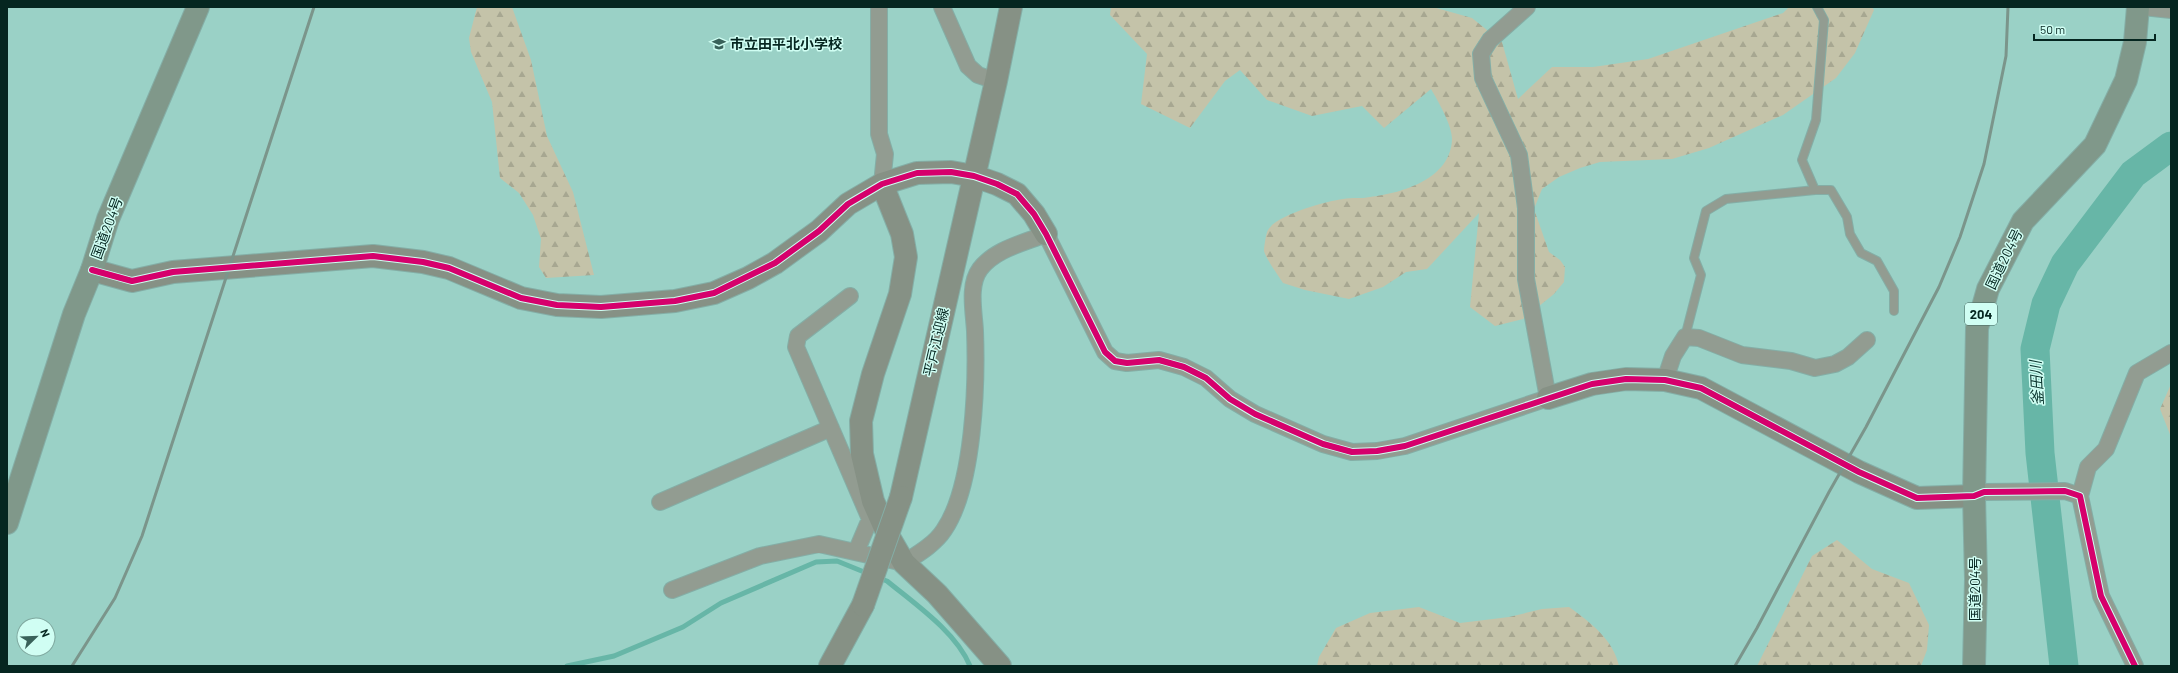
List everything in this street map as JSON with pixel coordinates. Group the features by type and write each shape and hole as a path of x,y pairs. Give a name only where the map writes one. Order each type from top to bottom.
{"highway":[{"name":"国道204号","path":"7,523 10,501 74,314 92,270 108,219 198,7"},
{"name":"国道204号","path":"1974,666 1979,494 1977,328 1988,289 2022,221 2095,145 2126,80 2136,42 2138,7"}],"street":[{"path":"878,7 879,134 885,154 882,184 902,234 906,257 900,294 873,374 861,421 862,454 873,501 889,537 904,563 947,605 1000,666"},
{"path":"942,7 968,66 978,75 996,80"},
{"name":"平戸江迎線","path":"830,666 863,605 901,497 996,80 1011,7"},
{"path":"1527,7 1490,40 1481,54 1483,78 1519,155 1526,208 1526,279 1548,398"},
{"path":"2142,7 2171,10"},
{"path":"92,270 132,281 173,272 373,256 423,262 449,268 521,298 557,305 601,307 675,301 714,293 775,263 819,231 848,204 882,184 917,173 951,172 974,176 997,184 1017,194 1034,214 1046,234 1105,352 1115,361 1127,363 1159,360 1184,367 1206,378 1230,400 1255,414 1323,444 1352,452 1377,451 1405,446 1592,384 1619,380 1665,380 1701,388 1859,472 1917,498 1979,494 2072,494"},
{"path":"672,590 760,556 819,544 904,563 923,551 943,532 955,512 962,492 968,456 977,370 973,287 979,269 997,253 1046,234"},
{"path":"850,296 798,336 796,347 870,519 856,552"},
{"path":"1665,380 1673,356 1685,337 1699,338 1742,354 1791,361 1815,368 1835,364 1848,357 1867,340"},
{"path":"2135,666 2101,596 2072,494 2088,467 2106,449 2137,373 2171,353"},
{"path":"660,502 831,428"}],"lane":[{"path":"1815,190 1802,160 1816,120 1824,20 1817,7"},
{"path":"1685,337 1701,275 1694,258 1706,211 1726,199 1815,190 1831,190 1847,217 1850,234 1861,252 1877,261 1894,291 1894,312"}],"green space":[{"path":"477,7 512,7 531,60 547,136 573,192 594,275 546,278 539,267 541,239 533,215 519,193 500,178 492,102 471,52 469,38"},
{"path":"1111,7 1433,7 1472,18 1502,42 1518,99 1552,67 1593,67 1648,59 1783,13 1789,7 1872,7 1874,10 1855,53 1836,78 1783,115 1709,148 1672,159 1600,162 1580,168 1559,177 1542,189 1534,209 1549,252 1560,260 1565,267 1564,282 1554,294 1523,319 1495,326 1470,307 1479,213 1427,269 1406,272 1383,287 1349,299 1305,290 1283,283 1264,251 1268,230 1273,224 1291,214 1336,200 1367,198 1396,192 1423,182 1434,174 1450,153 1452,139 1450,127 1441,106 1431,89 1384,128 1362,106 1312,116 1267,100 1240,70 1225,81 1190,128 1141,104 1147,54 1110,15"},
{"path":"2171,384 2171,437 2160,409"},
{"path":"1837,540 1872,569 1909,583 1929,625 1927,650 1921,666 1757,666 1812,556"},
{"path":"1419,607 1460,623 1509,617 1542,609 1569,607 1592,625 1606,639 1616,656 1619,666 1317,666 1319,657 1336,628 1370,613"}],"waterway":[{"name":"釜田川","path":"2064,666 2040,453 2035,349 2046,304 2065,264 2133,174 2171,146"},
{"path":"567,666 614,656 683,627 721,603 816,562 837,561 869,574"},
{"path":"878,578 887,581 934,619 955,642 964,654 970,666"}],"railway":[{"path":"72,666 115,598 142,536 314,7"},
{"path":"1735,666 1757,628 1829,492 1866,427 1939,287 1960,237 1984,164 2006,56 2008,7"}],"cycle path":[{"path":"92,270 132,281 173,272 373,256 423,262 449,268 521,298 557,305 601,307 675,301 714,293 775,263 819,231 848,204 882,184 917,173 951,172 974,176 997,184 1017,194 1034,214 1046,234 1105,352 1115,361 1127,363 1159,360 1184,367 1206,378 1230,399 1255,414 1323,444 1352,452 1377,451 1405,446 1592,384 1626,379 1665,380 1701,388 1859,472 1917,498 1974,496 1984,492 2065,491 2080,496 2101,596 2135,666"}],"place":[{"name":"市立田平北小学校","path":"719,44"}]}
